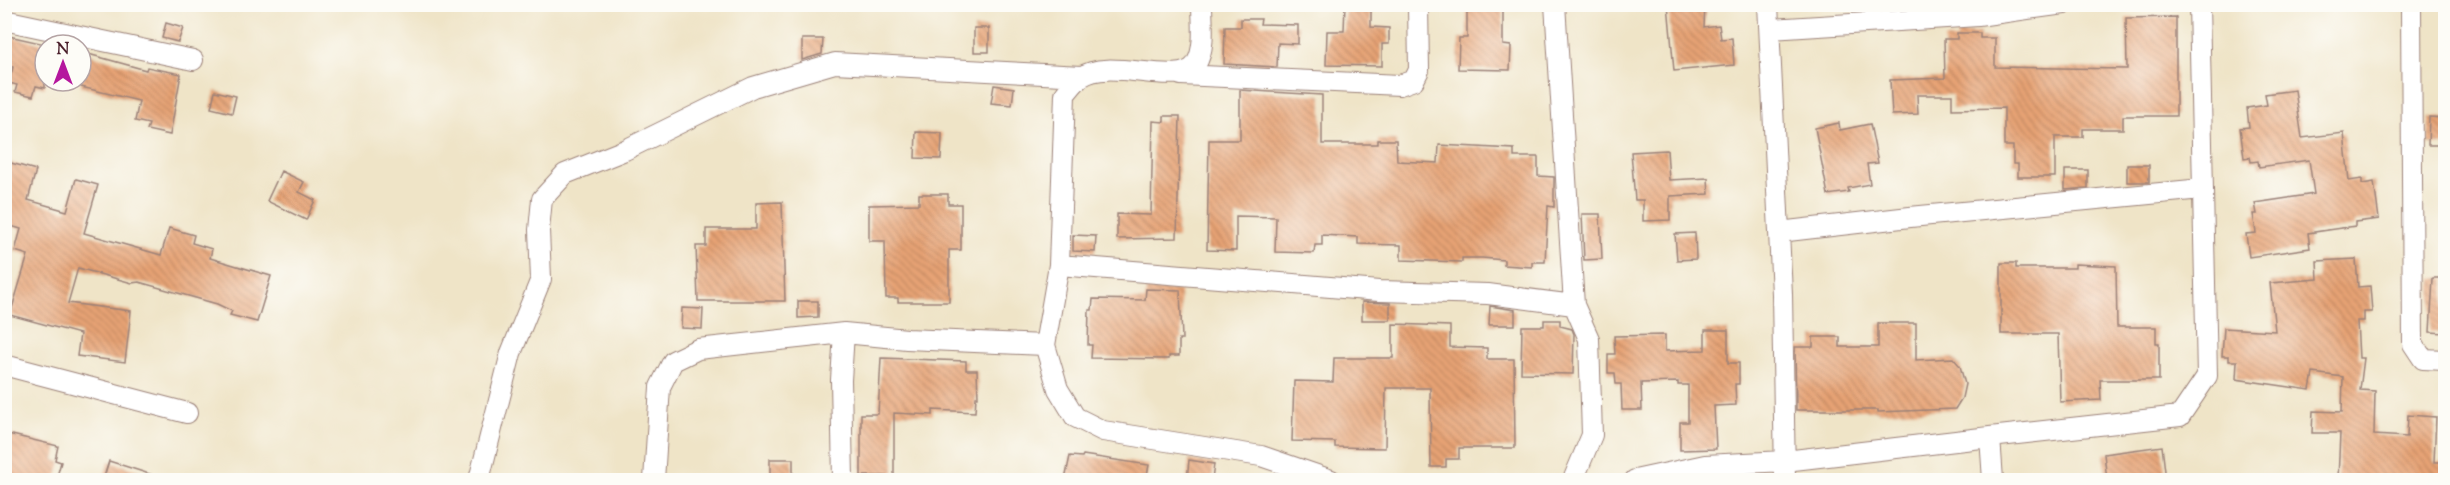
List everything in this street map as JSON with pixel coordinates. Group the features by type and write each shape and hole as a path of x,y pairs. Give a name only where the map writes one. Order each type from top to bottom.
{"street":[{"path":"1181,75 1196,66 1201,52 1202,4"},
{"path":"479,480 511,353 541,279 539,230 542,199 565,174 625,150 753,87 835,63 1083,76 1111,69 1181,75 1400,85 1414,80 1419,70 1418,4"},
{"path":"1555,4 1574,305 1589,339 1592,435 1573,480"},
{"path":"1768,4 1779,232 1785,471"},
{"path":"1770,29 1978,16 2064,4"},
{"path":"1635,480 1705,465 1785,471 1990,437 2180,416 2206,376 2199,4"},
{"path":"2411,4 2413,344 2423,359 2445,360"},
{"path":"4,20 193,60"},
{"path":"1083,76 1065,94 1059,265 1045,345 1058,389 1075,417 1103,431 1261,456 1331,480"},
{"path":"1779,232 2202,189"},
{"path":"1059,265 1379,291 1488,294 1574,305"},
{"path":"654,480 660,387 674,361 698,350 844,333 907,339 1045,345"},
{"path":"843,480 841,380 844,333"},
{"path":"4,365 187,413"},
{"path":"1990,437 1993,480"}],"building":[{"path":"1345,4 1371,4 1371,27 1389,28 1389,44 1382,44 1382,66 1326,65 1327,31 1344,31"},
{"path":"1467,4 1503,4 1503,45 1511,46 1510,70 1458,69 1459,38 1467,38"},
{"path":"1668,4 1705,4 1704,27 1719,25 1721,39 1732,38 1734,65 1674,71"},
{"path":"2176,17 2176,116 2123,116 2123,129 2083,129 2083,137 2055,137 2055,177 2018,177 2018,164 2013,164 2013,146 2004,146 2004,108 1952,109 1952,95 1917,95 1918,114 1892,115 1890,80 1945,78 1944,39 1957,39 1957,33 1980,33 1980,38 1995,38 1995,67 2127,69 2126,18"},
{"path":"1241,19 1261,19 1260,24 1298,25 1298,44 1278,43 1277,67 1224,64 1225,27 1241,27"},
{"path":"166,23 183,28 178,42 162,38"},
{"path":"974,28 989,28 989,52 974,52"},
{"path":"9,36 33,41 33,96 15,92 17,85 9,83 13,67 4,65"},
{"path":"802,39 823,39 822,54 802,60"},
{"path":"93,55 146,70 147,67 181,74 170,135 147,130 149,124 135,121 139,101 93,90"},
{"path":"994,85 1014,88 1012,105 991,103"},
{"path":"1240,90 1322,95 1322,144 1378,144 1378,140 1396,140 1397,161 1438,163 1439,145 1514,149 1514,157 1538,157 1538,176 1554,177 1554,207 1548,206 1545,262 1532,262 1532,267 1504,265 1504,260 1482,258 1462,258 1462,262 1401,260 1401,245 1358,244 1358,237 1322,235 1322,245 1315,245 1314,253 1275,252 1276,217 1236,216 1236,251 1207,250 1209,140 1240,140"},
{"path":"2295,90 2302,138 2344,133 2349,181 2362,179 2362,184 2374,182 2379,219 2355,222 2355,226 2308,233 2310,248 2249,257 2246,234 2256,233 2253,214 2257,214 2255,203 2314,194 2309,160 2259,167 2258,161 2251,162 2250,157 2244,158 2240,128 2249,127 2247,108 2267,105 2265,94"},
{"path":"215,91 236,96 232,113 211,108"},
{"path":"1164,116 1180,116 1177,238 1117,239 1117,214 1151,215 1153,121 1164,122"},
{"path":"2429,117 2445,118 2445,145 2428,145"},
{"path":"1839,123 1840,130 1870,124 1878,163 1867,164 1870,184 1848,188 1849,192 1828,195 1815,128"},
{"path":"916,132 942,133 941,159 915,158"},
{"path":"1667,150 1669,180 1708,178 1709,194 1670,196 1670,220 1643,221 1643,200 1635,200 1631,152"},
{"path":"4,161 36,170 28,200 67,211 76,179 98,185 84,233 161,255 169,228 194,235 192,243 212,249 210,258 271,276 257,322 230,315 232,311 217,304 78,268 68,303 131,311 125,362 77,356 80,334 10,315 28,255 15,251 21,229 4,224"},
{"path":"2127,165 2149,165 2149,182 2127,182"},
{"path":"2065,170 2088,170 2088,188 2065,190"},
{"path":"281,171 304,182 299,192 315,200 306,220 267,201"},
{"path":"919,194 948,194 948,204 961,204 961,250 949,250 949,302 898,302 898,298 886,298 885,241 869,241 869,205 919,204"},
{"path":"782,202 785,301 698,301 696,246 706,246 706,229 756,229 756,203"},
{"path":"1582,214 1600,214 1602,259 1584,260"},
{"path":"1695,233 1696,259 1677,260 1675,234"},
{"path":"1073,235 1096,236 1095,252 1073,251"},
{"path":"2356,259 2358,287 2370,286 2372,312 2364,312 2364,321 2357,321 2359,358 2364,358 2360,390 2375,391 2374,435 2407,437 2408,415 2436,417 2434,462 2445,462 2445,480 2338,480 2340,433 2312,433 2313,411 2342,412 2343,377 2313,373 2310,390 2236,379 2237,361 2229,361 2229,356 2222,356 2224,328 2275,331 2270,283 2318,279 2317,261"},
{"path":"2001,263 2016,263 2016,268 2075,268 2075,264 2116,266 2117,327 2156,327 2156,343 2159,343 2159,380 2100,380 2101,400 2060,402 2058,334 2001,334"},
{"path":"2433,278 2445,278 2445,333 2430,332"},
{"path":"1146,289 1180,290 1182,339 1179,339 1179,356 1169,356 1169,359 1091,358 1092,345 1088,345 1089,310 1092,310 1093,299 1145,300"},
{"path":"798,301 818,301 818,317 798,318"},
{"path":"1362,302 1390,303 1390,320 1362,320"},
{"path":"1490,306 1515,310 1515,325 1489,325"},
{"path":"682,308 703,309 702,329 681,328"},
{"path":"1544,320 1560,320 1560,326 1572,329 1574,334 1573,374 1521,373 1522,326 1544,326"},
{"path":"1878,323 1916,323 1916,360 1953,358 1960,366 1965,384 1962,398 1955,409 1878,412 1878,410 1796,410 1795,347 1813,347 1813,337 1840,337 1840,347 1878,347"},
{"path":"1393,324 1450,326 1450,347 1487,348 1487,359 1514,359 1515,448 1459,448 1459,459 1446,459 1446,467 1431,467 1430,388 1386,388 1385,448 1335,447 1335,442 1292,441 1294,381 1333,382 1334,358 1393,358"},
{"path":"1705,330 1728,330 1728,363 1739,363 1739,384 1735,384 1736,405 1714,406 1716,449 1680,450 1680,422 1688,422 1688,385 1678,385 1678,382 1641,383 1642,410 1622,410 1621,384 1616,384 1615,373 1608,373 1608,354 1615,354 1614,336 1665,335 1665,351 1705,350"},
{"path":"881,358 966,361 966,370 977,370 978,397 976,397 975,412 933,410 933,415 894,413 894,476 861,476 861,414 878,414"},
{"path":"4,433 58,446 55,460 61,462 56,480 4,480"},
{"path":"2162,446 2166,480 2107,480 2104,454"},
{"path":"1083,455 1149,465 1146,480 1065,480 1070,456 1082,457"},
{"path":"770,459 793,459 793,480 770,480"},
{"path":"1189,460 1214,464 1212,480 1187,480"},
{"path":"109,461 159,477 159,480 103,480"}]}
